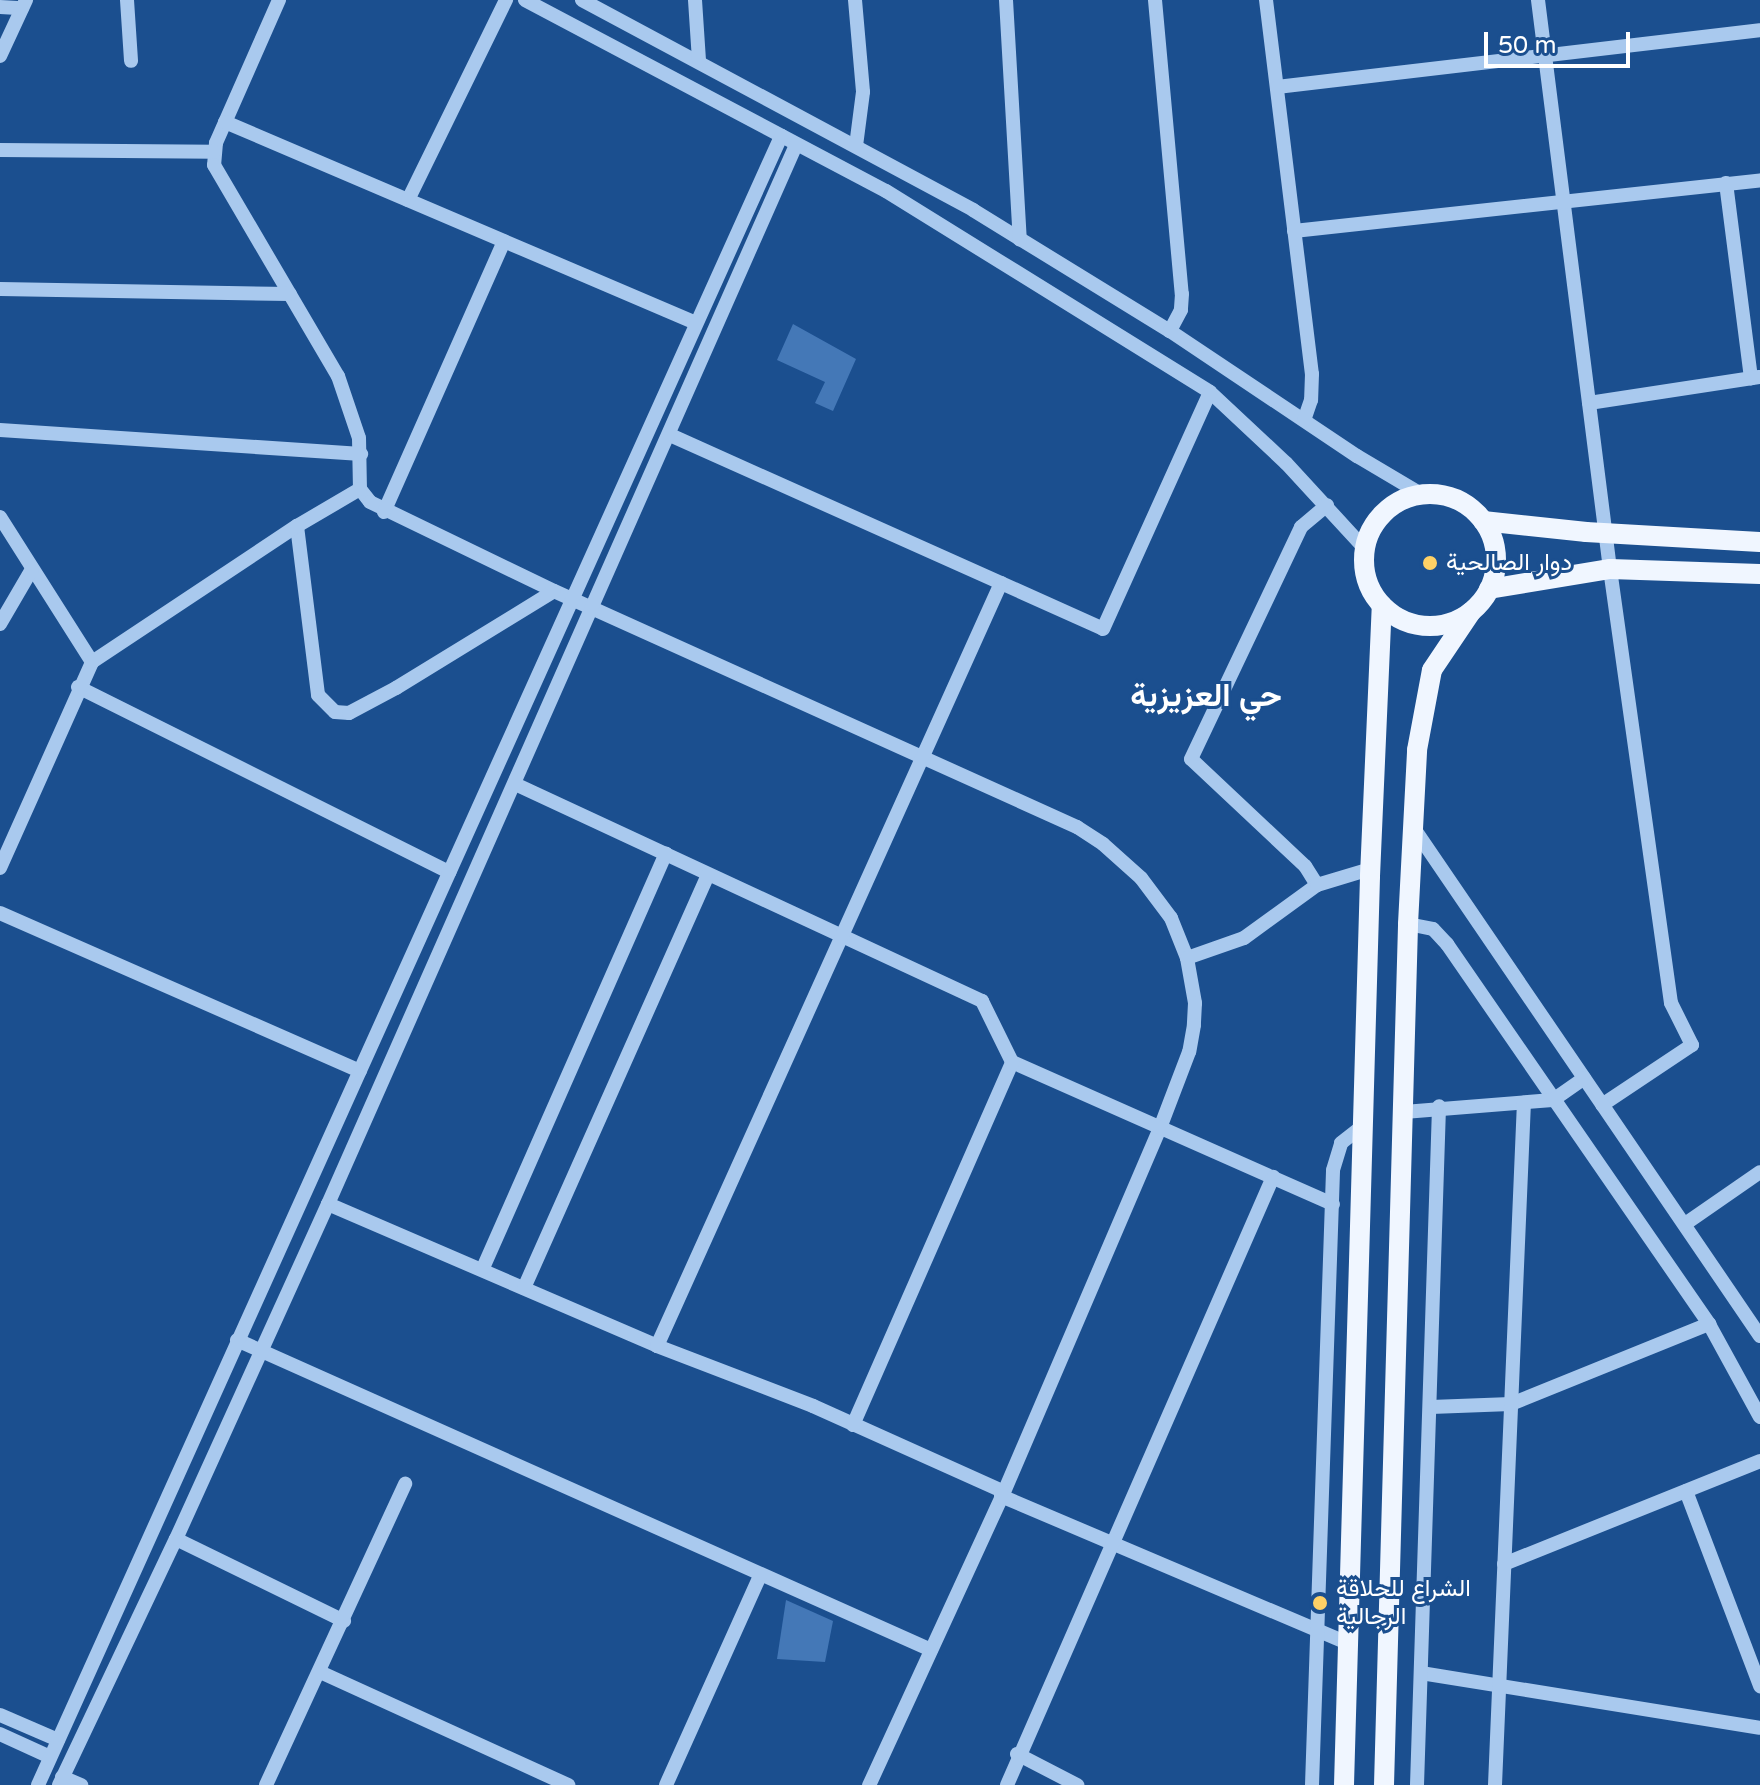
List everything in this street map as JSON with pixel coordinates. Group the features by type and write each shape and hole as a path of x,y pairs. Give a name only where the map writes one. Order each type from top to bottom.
{"main road":[{"path":"1384,1785 1408,924 1417,750 1426,691 1438,656 1489,589 1496,554 1483,521 1456,499 1421,494 1395,504 1375,523 1365,549 1367,579 1382,605 1405,621 1431,626 1446,624 1471,612"},
{"path":"1483,521 1606,534 1760,542"},
{"path":"1489,589 1610,569 1759,579"},
{"path":"1344,1785 1370,869 1382,605"}],"street":[{"path":"127,0 131,61"},
{"path":"279,0 214,152 217,173 338,376 355,421 361,454 360,489 384,512 1077,827 1103,844 1159,899 1171,918 1187,958 1195,1003 1194,1025 1189,1052 1160,1128 1003,1494 869,1785"},
{"path":"408,200 506,0"},
{"path":"525,0 886,191 1210,392 1327,505 1365,549"},
{"path":"582,0 973,210 1170,331 1421,494"},
{"path":"695,0 699,61"},
{"path":"855,0 863,92 856,146"},
{"path":"1006,0 1020,240"},
{"path":"1155,0 1182,294 1181,310 1170,331"},
{"path":"1266,0 1312,374 1311,400 1304,420"},
{"path":"1538,0 1610,569 1671,1003 1692,1045 1602,1105"},
{"path":"0,7 24,4"},
{"path":"0,56 24,4"},
{"path":"1277,87 1760,30"},
{"path":"225,122 696,323"},
{"path":"38,1785 781,136"},
{"path":"81,1785 60,1781 262,1351 594,608 796,145"},
{"path":"0,150 214,152"},
{"path":"1294,231 1760,180"},
{"path":"1589,403 1756,378 1726,183"},
{"path":"384,512 504,241"},
{"path":"0,289 290,294"},
{"path":"670,435 1103,629 1210,392"},
{"path":"0,430 361,454"},
{"path":"0,868 78,687 92,662 297,526 360,489"},
{"path":"1317,885 1305,866 1191,759 1301,527 1327,505"},
{"path":"0,517 92,662"},
{"path":"297,526 318,695 335,712 349,713 396,688 554,591"},
{"path":"0,624 32,569"},
{"path":"657,1346 1001,583"},
{"path":"78,687 449,872"},
{"path":"515,784 982,1001 1012,1062 1333,1204"},
{"path":"1413,827 1760,1334"},
{"path":"483,1268 666,854"},
{"path":"1187,958 1244,938 1317,885 1370,869"},
{"path":"524,1288 708,875"},
{"path":"0,913 360,1071"},
{"path":"1408,924 1433,929 1440,935 1709,1324 1760,1417"},
{"path":"853,1425 1012,1062"},
{"path":"1404,1112 1439,1106 1553,1100 1584,1078"},
{"path":"1495,1785 1524,1103"},
{"path":"1417,1785 1439,1106"},
{"path":"1312,1785 1336,1153 1341,1143 1363,1126"},
{"path":"1685,1224 1760,1172"},
{"path":"1007,1785 1017,1754 1273,1177"},
{"path":"328,1204 483,1268 657,1346 813,1406 1109,1545 1348,1643"},
{"path":"1431,1407 1511,1404 1709,1324"},
{"path":"237,1340 931,1650"},
{"path":"1504,1564 1760,1461"},
{"path":"266,1785 405,1484"},
{"path":"1686,1491 1760,1686"},
{"path":"176,1539 344,1621"},
{"path":"666,1785 761,1574"},
{"path":"320,1672 568,1785"},
{"path":"1421,1673 1760,1728"},
{"path":"0,1715 58,1740"},
{"path":"0,1734 50,1757"},
{"path":"1017,1754 1077,1785"}],"building":[{"path":"793,324 856,359 833,411 815,403 825,382 777,360"},
{"path":"786,1600 833,1621 825,1662 777,1659"}],"place":[{"name":"دوار الصالحية","path":"1430,563"},
{"name":"الشراع للحلاقة الرجالية","path":"1320,1603"}],"district":[{"name":"حي العزيزية","path":"1206,696"}]}
